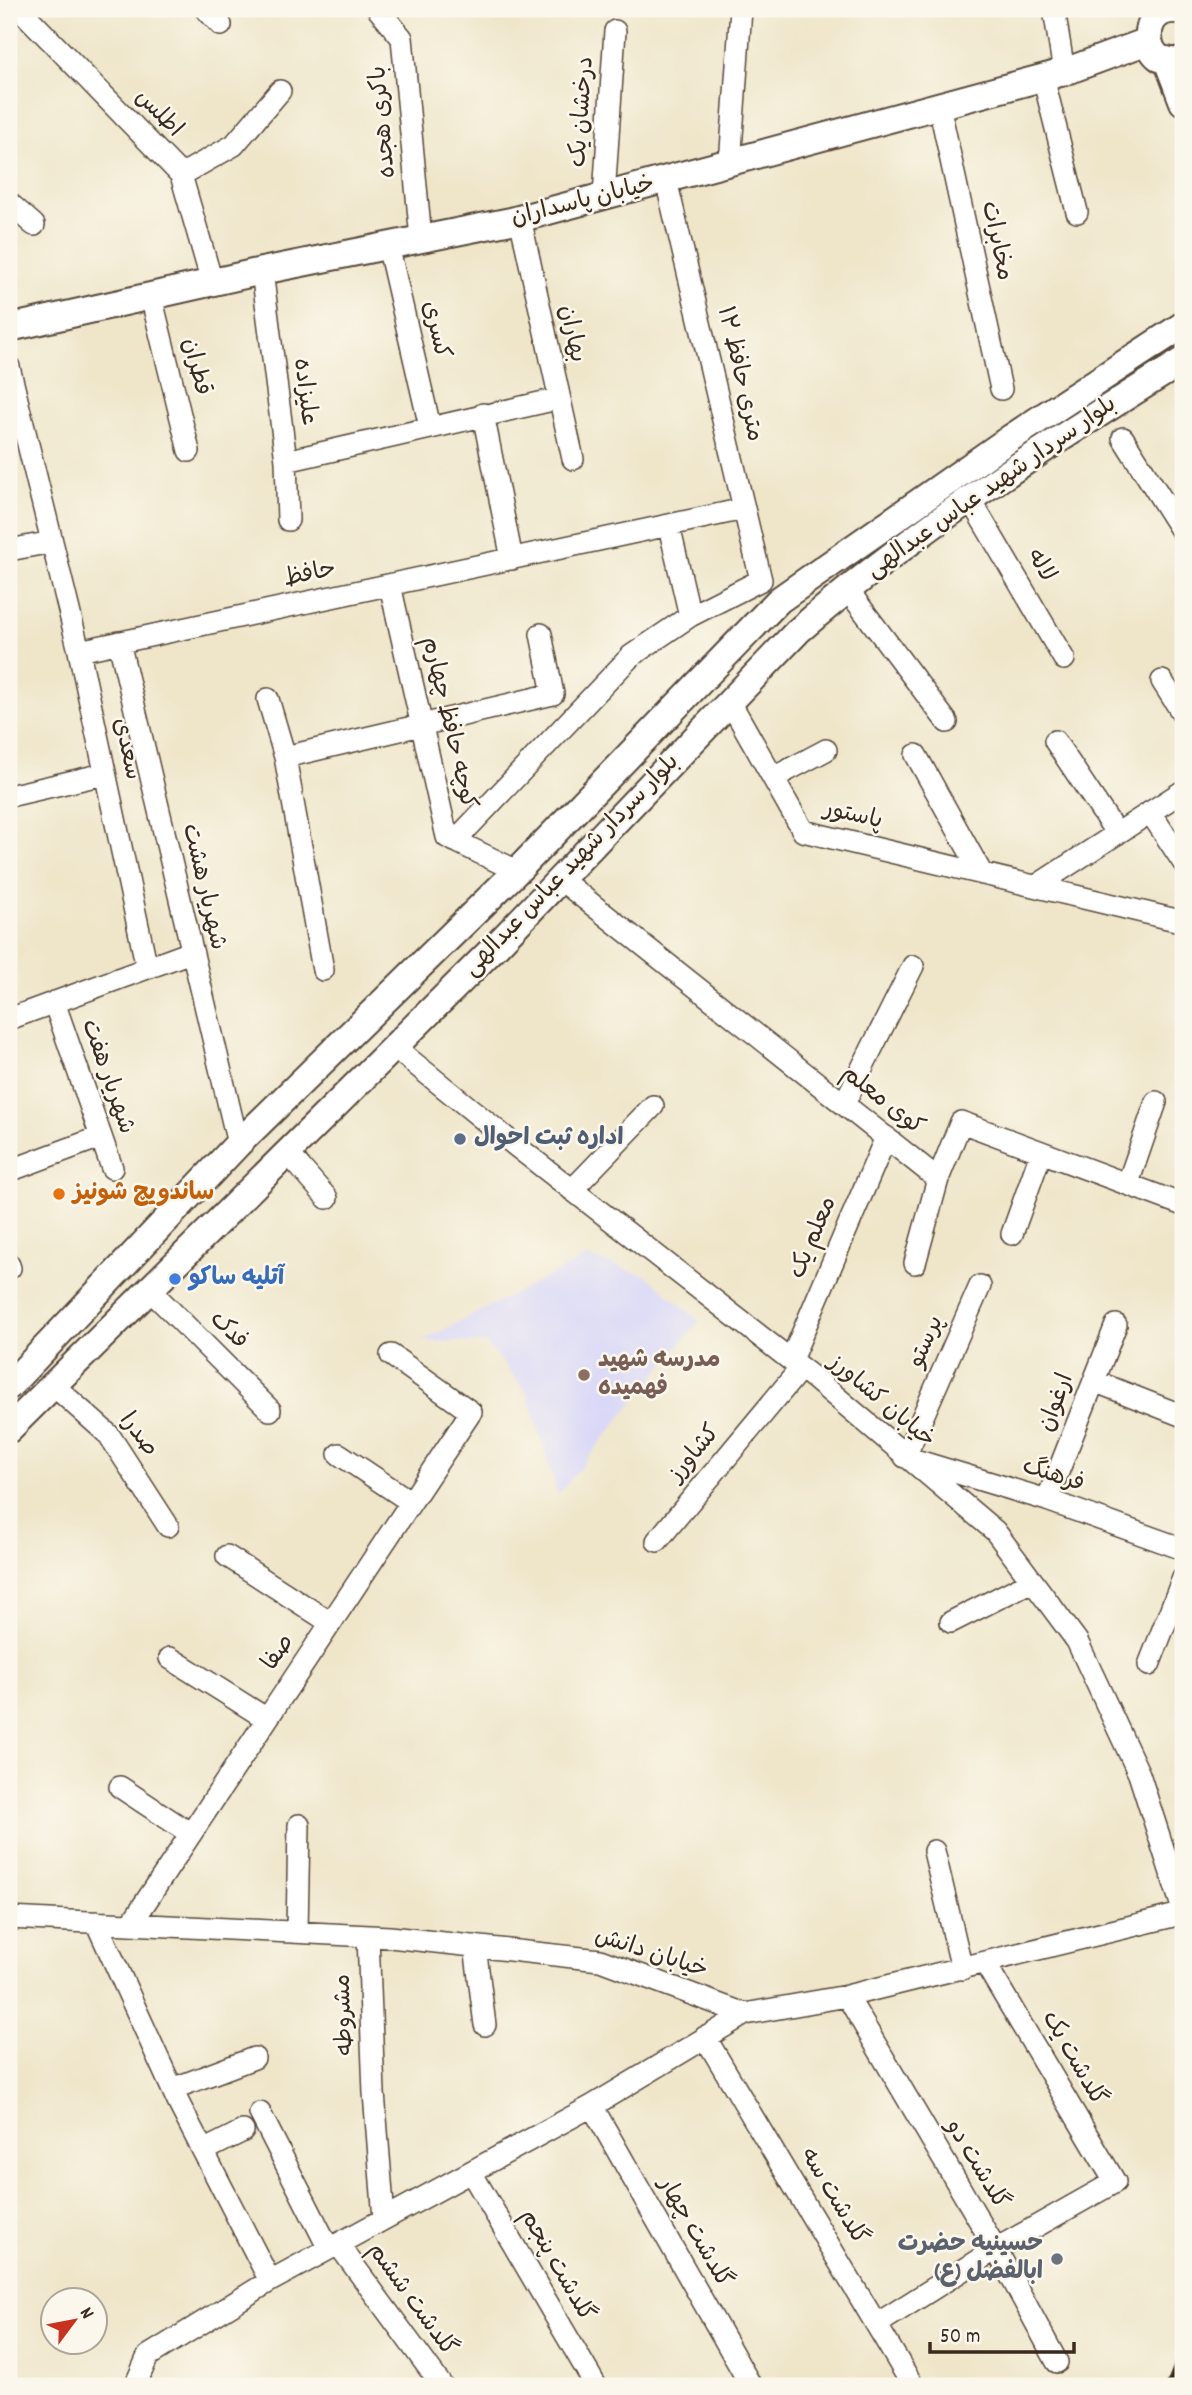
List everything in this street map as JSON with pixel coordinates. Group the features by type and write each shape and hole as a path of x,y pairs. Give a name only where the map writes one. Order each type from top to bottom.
{"street":[{"name":"اطلس","path":"20,9 181,175 212,282"},
{"path":"206,9 221,25"},
{"name":"باکری هجده","path":"378,9 402,38 421,239"},
{"path":"730,164 741,9"},
{"path":"1054,9 1054,75 1077,212"},
{"path":"1173,9 1183,12"},
{"name":"خیابان پاسداران","path":"9,328 262,271 520,218 730,164 1054,75 1146,25 1155,16 1173,9"},
{"path":"1146,25 1152,50 1175,59 1183,102"},
{"name":"درخشان یک","path":"604,196 615,32"},
{"path":"181,175 234,145 280,91"},
{"name":"مخابرات","path":"939,105 1001,389"},
{"name":"۱۲ متری حافظ","path":"666,180 761,580 690,616"},
{"path":"9,203 34,225"},
{"name":"بهاران","path":"520,218 557,399 573,459"},
{"name":"کسری","path":"388,246 430,427"},
{"name":"علیزاده","path":"262,271 286,461 288,520"},
{"name":"قطران","path":"151,296 188,451"},
{"name":"بلوار سردار شهید عباس عبدالهی","path":"9,1387 238,1144 517,871 779,600 1012,437 1183,325"},
{"name":"بلوار سردار شهید عباس عبدالهی","path":"9,1429 560,879 798,631 847,589 971,501 1183,360"},
{"name":"سعدی","path":"9,367 79,651 147,968"},
{"path":"286,461 557,399"},
{"path":"483,414 512,559"},
{"path":"1123,438 1183,533"},
{"name":"لاله","path":"971,501 1064,659"},
{"name":"حافظ","path":"79,651 744,509"},
{"path":"455,841 631,656 690,616 669,526"},
{"path":"9,550 52,542"},
{"name":"کوچه حافظ چهارم","path":"390,585 447,837 517,871"},
{"path":"847,589 947,722"},
{"path":"285,757 553,694 541,634"},
{"name":"شهریار هشت","path":"119,642 238,1144"},
{"path":"1162,681 1183,714"},
{"path":"268,699 285,757 323,970"},
{"name":"پاستور","path":"730,702 803,831 1176,920"},
{"path":"1055,741 1117,834"},
{"path":"773,778 826,750"},
{"path":"916,755 982,874"},
{"path":"9,796 104,774"},
{"path":"1036,886 1183,790"},
{"path":"1150,812 1183,862"},
{"name":"کوی معلم","path":"560,879 939,1179 961,1122 1183,1205"},
{"path":"9,1019 191,952"},
{"path":"844,1104 914,965"},
{"name":"شهریار هفت","path":"54,1002 113,1168"},
{"path":"368,1017 393,1046"},
{"name":"خیابان کشاورز","path":"393,1046 572,1190 796,1364 995,1531 1077,1641 1139,1774 1182,1907 1181,1914 985,1963"},
{"path":"1128,1184 1156,1102"},
{"path":"572,1190 653,1105"},
{"path":"9,1171 100,1137"},
{"name":"معلم یک","path":"796,1364 886,1137"},
{"path":"287,1153 327,1198"},
{"path":"1012,1234 1041,1153"},
{"path":"915,1263 939,1179"},
{"name":"پرستو","path":"905,1457 980,1286"},
{"name":"فدک","path":"149,1289 270,1409"},
{"name":"ارغوان","path":"1047,1500 1116,1325"},
{"name":"صفا","path":"131,1924 471,1412 391,1355"},
{"name":"کشاورز","path":"657,1541 796,1364"},
{"path":"1094,1381 1183,1416"},
{"name":"صدرا","path":"53,1385 109,1435 168,1526"},
{"path":"339,1454 411,1502"},
{"name":"فرهنگ","path":"905,1457 1047,1500 1183,1549"},
{"path":"227,1556 331,1623"},
{"path":"1149,1665 1183,1578"},
{"path":"951,1622 1032,1581"},
{"path":"170,1658 267,1719"},
{"path":"120,1787 191,1834"},
{"path":"297,1932 299,1825"},
{"path":"933,1851 962,1969"},
{"name":"خیابان دانش","path":"9,1918 368,1936 600,1960 745,2014"},
{"path":"96,1922 172,2089 270,2281"},
{"name":"مشروطه","path":"368,1936 374,2093 384,2219"},
{"path":"475,1946 485,2025"},
{"path":"135,2386 148,2356 270,2281 592,2106 745,2014 846,1996 985,1963"},
{"name":"گلدشت یک","path":"985,1963 1115,2182 996,2249"},
{"name":"گلدشت دو","path":"846,1996 996,2249 1057,2362"},
{"name":"گلدشت سه","path":"705,2037 913,2386"},
{"path":"172,2089 254,2058"},
{"name":"گلدشت چهار","path":"592,2106 751,2386"},
{"name":"گلدشت ششم","path":"260,2113 334,2247 442,2386"},
{"path":"203,2151 243,2131"},
{"name":"گلدشت پنجم","path":"471,2172 596,2386"},
{"path":"877,2324 996,2249"}],"shaded area":[{"name":"مدرسه شهید فهمیده","path":"587,1257 647,1276 699,1321 558,1495 528,1395 498,1356 485,1343 422,1341"}],"railway":[{"path":"1168,2386 1183,2348"}],"place":[{"name":"اداره ثبت احوال","path":"460,1139"},
{"name":"ساندویچ شونیز","path":"59,1194"},
{"name":"آتلیه ساکو","path":"175,1279"},
{"name":"مدرسه شهید فهمیده","path":"584,1375"},
{"name":"حسینیه حضرت ابالفضل (ع)","path":"1057,2259"}]}
